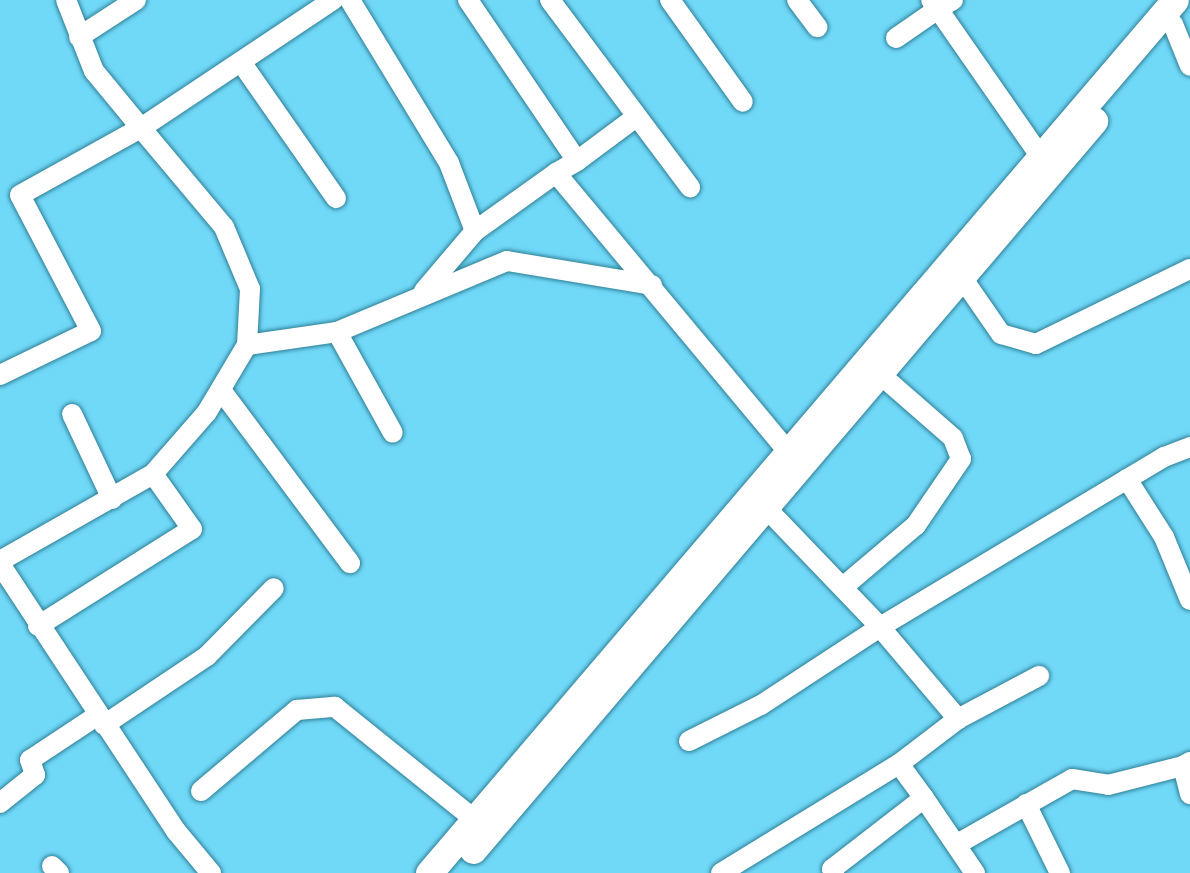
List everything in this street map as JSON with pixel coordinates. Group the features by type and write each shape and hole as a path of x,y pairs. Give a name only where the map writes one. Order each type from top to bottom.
{"main road":[{"path":"429,873 1041,157 1177,6"},
{"path":"453,873 963,279 1177,6"}],"street":[{"path":"66,0 79,38 94,71 224,227 250,289 247,345 221,390 153,474 0,562 38,626 101,720 211,873"},
{"path":"79,38 136,0"},
{"path":"0,375 91,331 20,195 141,128 333,0"},
{"path":"351,0 449,163 475,231"},
{"path":"468,0 577,161"},
{"path":"550,0 636,118 690,187"},
{"path":"797,0 817,27"},
{"path":"677,3 743,102"},
{"path":"896,38 940,3 1041,157"},
{"path":"1177,6 1190,66"},
{"path":"241,62 336,198"},
{"path":"423,293 475,231 636,118"},
{"path":"556,173 652,285 788,451"},
{"path":"247,345 337,332 423,293 507,261 652,285"},
{"path":"963,279 1001,334 1036,344 1190,269"},
{"path":"337,332 393,433"},
{"path":"843,587 916,525 962,459 953,438 881,375"},
{"path":"221,390 350,563"},
{"path":"72,414 112,499"},
{"path":"689,741 761,705 880,627 1127,479 1190,447"},
{"path":"38,626 192,529 153,474"},
{"path":"1127,479 1164,537 1190,600"},
{"path":"767,509 880,627 958,719"},
{"path":"0,803 35,775 30,760 207,656 274,588"},
{"path":"721,873 899,764 958,719 1039,676"},
{"path":"201,791 297,710 334,706 475,820"},
{"path":"899,764 959,843 975,873"},
{"path":"959,843 1072,779 1108,785 1186,764 1190,794"},
{"path":"830,872 924,798"},
{"path":"1026,804 1060,873"}]}
